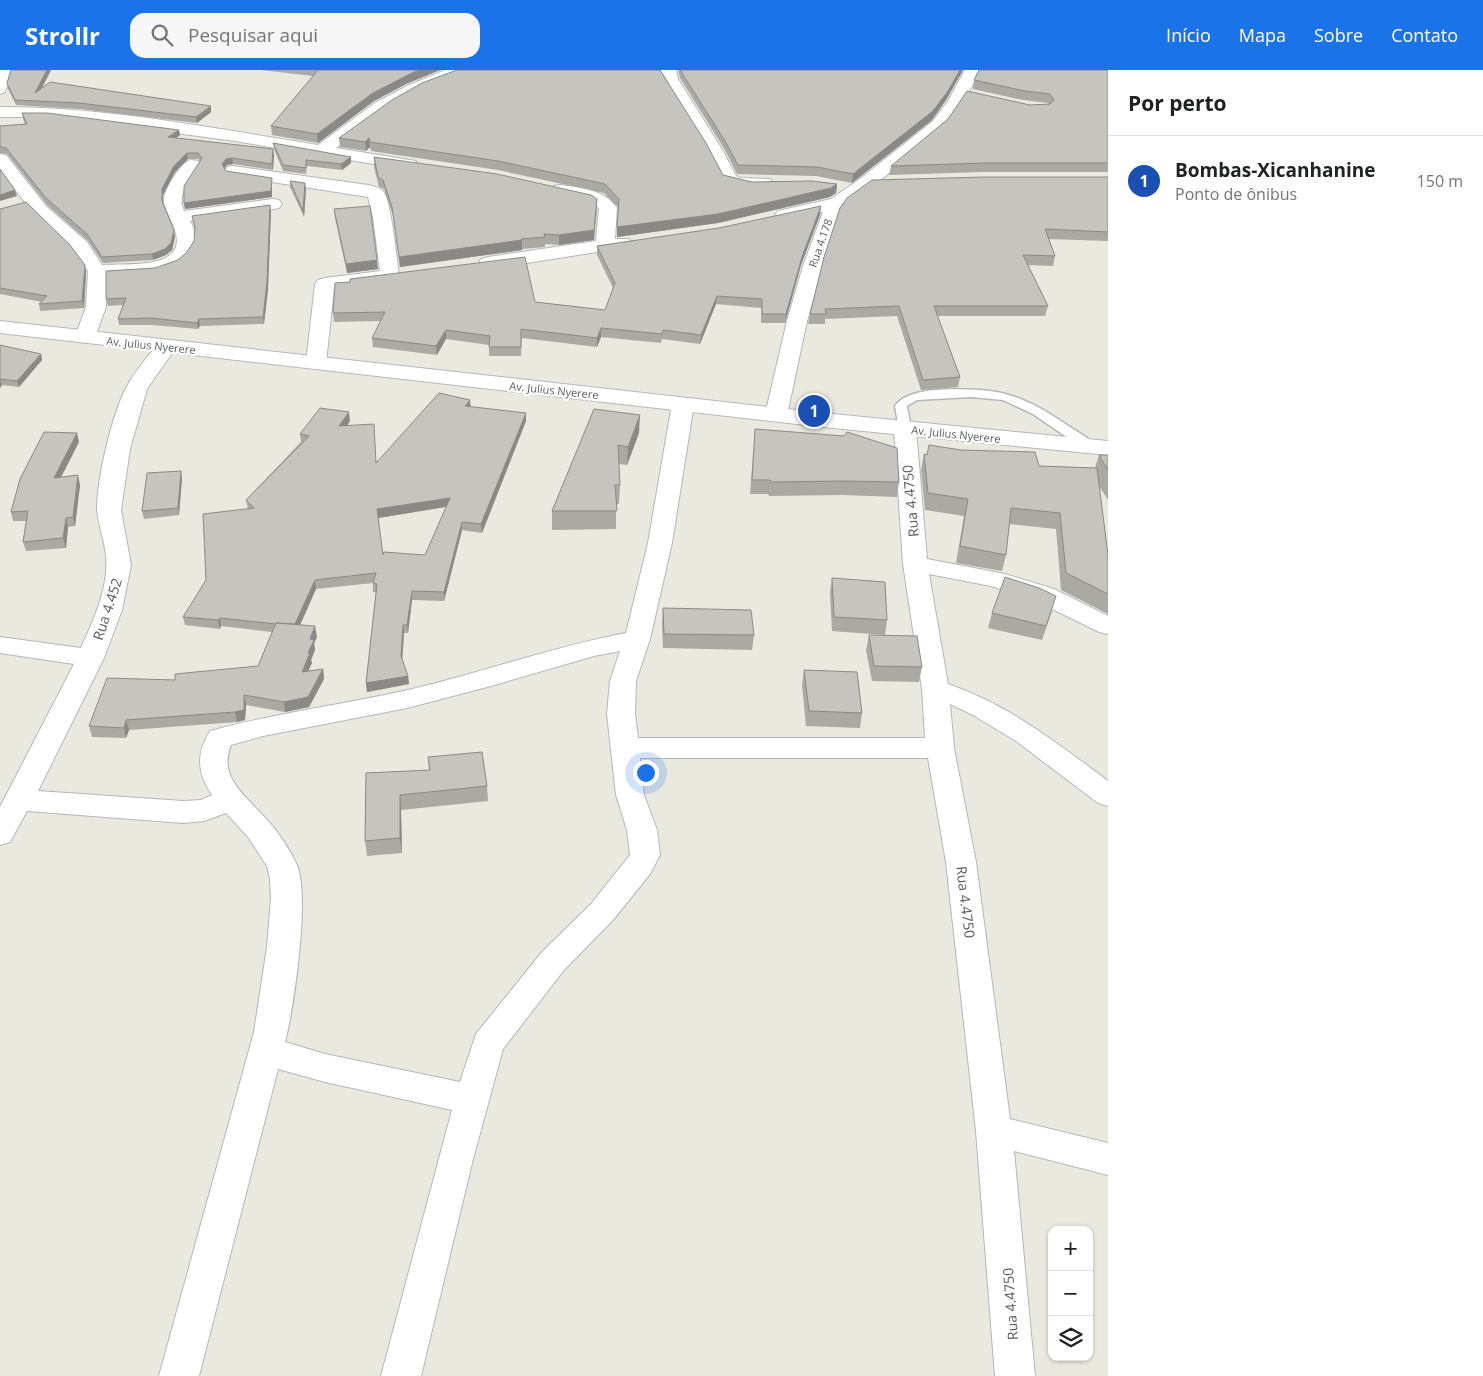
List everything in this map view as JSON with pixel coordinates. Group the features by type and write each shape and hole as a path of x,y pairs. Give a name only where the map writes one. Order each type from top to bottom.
{"street":[{"path":"0,89 5,70"},
{"path":"668,70 670,79 715,151 729,179 733,182 777,183"},
{"name":"Rua 4.178","path":"776,415 812,266 836,194 860,187 939,124 967,93 973,70"},
{"path":"322,150 381,106 412,89 458,71"},
{"path":"0,112 48,112 79,115 235,136 429,168"},
{"path":"0,159 24,201 40,210 80,246 97,272 96,308 86,338"},
{"path":"97,272 149,267 173,261 180,255 186,240 184,227 173,205 172,198 175,190 193,165"},
{"path":"233,171 368,190 376,194 382,217 390,276"},
{"path":"860,187 895,182"},
{"path":"546,186 598,199 605,204 608,208 605,246"},
{"path":"770,218 836,194"},
{"path":"179,218 273,204"},
{"path":"466,266 639,240"},
{"path":"316,363 325,284 409,273"},
{"name":"Av. Julius Nyerere","path":"0,327 776,415 1099,447"},
{"name":"Rua 4.452","path":"0,834 90,658 109,610 118,573 119,560 109,509 110,491 135,391 145,374 167,346"},
{"path":"401,1376 471,1100 488,1044 553,962 602,912 639,866 645,855 642,830 630,795 621,714 623,681 637,639 660,543 682,404"},
{"name":"Rua 4.4750","path":"905,429 915,564 923,601 935,689 940,748 961,862 994,1131 1015,1376"},
{"path":"915,564 996,579 1046,595 1108,626"},
{"path":"180,1376 266,1051 280,978 287,890 283,868 262,834 229,800 216,781 212,758 220,738 263,727 407,699 482,680 592,648 637,639"},
{"path":"0,645 90,658"},
{"path":"935,689 961,697 991,711 1108,796"},
{"path":"625,748 940,748"},
{"path":"19,800 183,812 204,810 229,800"},
{"path":"266,1051 325,1068 471,1100"},
{"path":"994,1131 1108,1159"}],"lane":[{"path":"905,429 901,406 912,398 924,395 991,394 1006,397 1020,403 1099,447"}],"building":[{"path":"11,70 47,70 35,93 50,82 211,106 196,117 79,103 15,100 7,83"},
{"path":"318,70 419,70 373,93 317,134 271,126"},
{"path":"457,70 660,70 706,143 723,175 752,182 812,181 837,184 831,188 718,214 617,227 619,199 605,184 498,161 370,142 369,138 365,142 339,138 392,100 422,83"},
{"path":"680,70 960,70 948,91 933,111 853,174 817,167 738,165"},
{"path":"979,70 1108,70 1108,163 985,163 891,166 948,119 967,91 1030,105 1050,104 1054,100 1050,94 1025,91 974,80"},
{"path":"22,113 47,113 179,130 168,137 273,149 272,164 232,158 226,159 222,164 226,171 272,178 271,191 184,203 184,186 202,158 198,153 187,153 174,166 162,189 162,201 174,230 171,243 165,249 152,254 102,257 87,234 46,198 6,148 0,147 0,126 27,124"},
{"path":"273,143 351,157 341,164 306,160 306,168 283,165"},
{"path":"374,157 497,174 591,195 597,199 594,230 559,235 544,234 545,237 399,257 392,207 383,180 378,177"},
{"path":"0,169 15,190 0,195"},
{"path":"985,177 1108,177 1108,232 1045,229 1055,256 1023,255 1048,306 934,306 960,377 923,380 899,306 825,309 826,314 810,314 824,257 840,208 847,198 872,180"},
{"path":"290,181 305,183 303,211"},
{"path":"26,202 70,245 85,265 82,301 39,304 47,296 0,288 0,209"},
{"path":"270,205 267,282 263,317 199,319 197,323 151,318 118,319 126,298 106,299 106,271 155,268 178,260 187,252 194,241 195,227 192,216"},
{"path":"370,206 377,260 346,264 334,209"},
{"path":"821,206 802,257 786,314 762,314 762,299 717,296 701,335 663,330 662,334 601,328 597,338 521,329 521,347 489,347 490,336 446,330 436,346 372,338 385,312 333,313 335,283 350,282 350,279 525,257 535,302 605,310 615,283 597,246 719,228"},
{"path":"0,345 41,354 17,381 0,379"},
{"path":"439,393 470,400 465,406 526,413 481,524 462,522 444,592 412,591 407,625 403,625 401,656 408,676 366,683 377,584 373,583 376,573 315,580 295,624 183,617 206,580 203,514 254,508 246,500 309,436 300,434 320,408 349,412 339,426 374,424 376,463","holes":["450,498 425,555 384,552 383,555 377,509"]},
{"path":"594,409 640,415 628,447 618,445 620,485 615,485 617,511 552,511"},
{"path":"755,429 844,436 847,432 897,448 899,482 771,482 770,480 752,480"},
{"path":"44,432 77,433 54,478 78,475 73,517 66,518 63,538 23,542 28,511 11,512 20,479"},
{"path":"929,445 961,450 1035,452 1039,466 1097,468 1108,555 1108,594 1066,573 1060,513 1011,508 1006,555 960,546 968,499 928,493 924,454 927,455"},
{"path":"1099,455 1108,455 1108,470"},
{"path":"181,471 178,508 142,511 147,473"},
{"path":"1005,577 1039,588 1056,596 1046,626 992,613"},
{"path":"832,578 885,582 887,620 834,617"},
{"path":"663,608 751,610 754,635 664,634"},
{"path":"276,623 315,626 310,639 314,640 302,672 323,669 308,697 284,702 244,695 244,710 235,712 126,720 124,728 89,726 107,678 175,680 175,674 258,666"},
{"path":"869,635 917,636 922,667 874,666"},
{"path":"804,670 857,672 862,713 809,711"},
{"path":"482,752 487,786 400,795 400,838 365,841 366,773 430,770 428,757"}],"place":[{"name":"Bombas-Xicanhanine","path":"814,411"}]}
